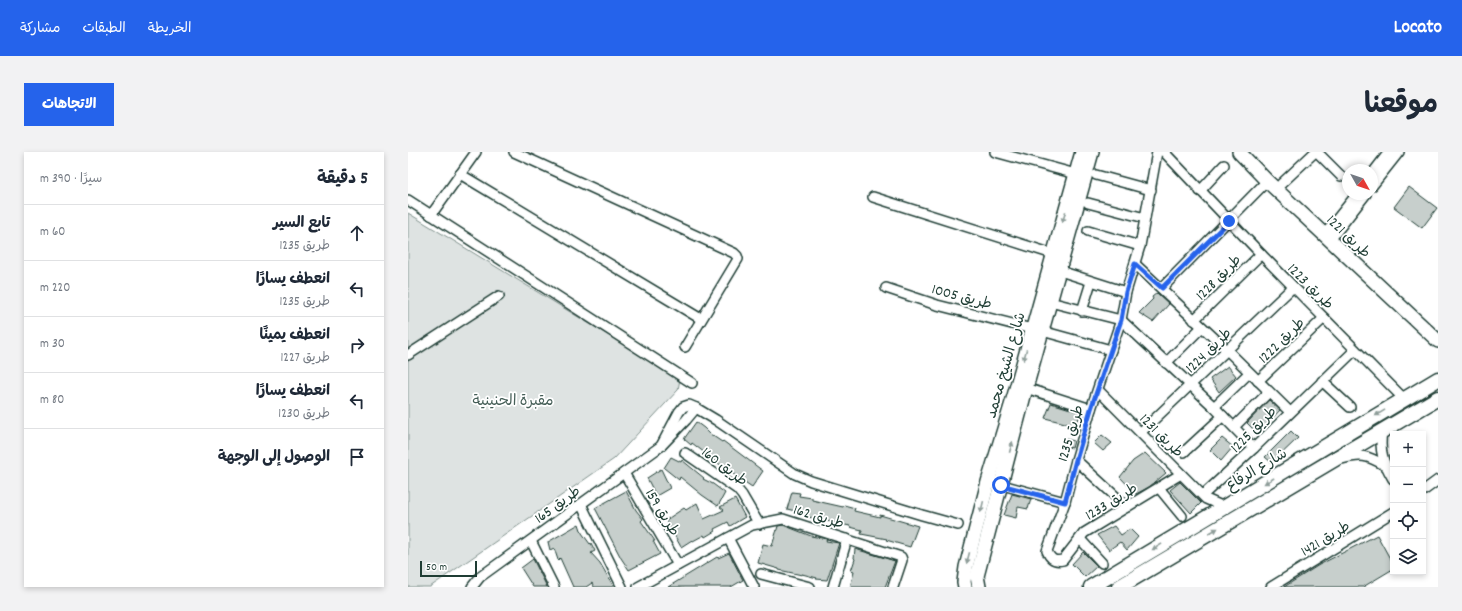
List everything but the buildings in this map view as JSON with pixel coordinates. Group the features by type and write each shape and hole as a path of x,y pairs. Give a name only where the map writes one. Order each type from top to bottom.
{"main road":[{"name":"شارع الرفاع","path":"1091,587 1438,379"},
{"name":"شارع الرفاع","path":"1119,587 1438,398"}],"street":[{"path":"431,215 476,152"},
{"path":"514,152 734,253 737,256 738,259 685,347"},
{"path":"995,152 1007,153 1076,174"},
{"name":"شارع الشيخ محمد","path":"979,587 977,576 1026,388 1053,254 1082,152"},
{"name":"شارع الشيخ محمد","path":"965,587 964,582 966,567 988,482 1014,396 1037,330 1050,302 1060,272 1092,152"},
{"name":"طريق 1235","path":"1050,558 1047,551 1065,502 1091,409 1121,320 1126,292 1140,246 1157,152"},
{"name":"طريق 1223","path":"1164,152 1293,287 1404,399"},
{"name":"طريق 1221","path":"1239,152 1267,181 1330,234 1437,333"},
{"name":"طريق 1221","path":"1248,152 1330,234"},
{"path":"1378,166 1389,152"},
{"path":"1378,178 1399,152"},
{"path":"1281,184 1311,153 1341,176"},
{"path":"1200,190 1224,165"},
{"path":"460,174 701,319"},
{"path":"1096,175 1151,190"},
{"path":"1162,288 1267,181"},
{"path":"873,197 1053,254"},
{"path":"408,200 692,383"},
{"path":"1330,234 1353,200"},
{"path":"1330,234 1361,200"},
{"path":"1088,203 1145,218"},
{"path":"1088,231 1140,246"},
{"name":"طريق 1228","path":"1194,320 1261,254"},
{"path":"1135,264 1228,351 1290,412"},
{"path":"1060,272 1126,292"},
{"path":"1082,311 1091,282"},
{"name":"طريق 1224","path":"1141,432 1228,351 1293,287"},
{"name":"طريق 1005","path":"886,288 937,305 1037,330"},
{"path":"408,355 499,296"},
{"path":"1050,302 1121,320 1214,407 1254,448"},
{"name":"طريق 1222","path":"1258,382 1324,318"},
{"path":"1166,363 1202,327"},
{"path":"1037,330 1111,350"},
{"name":"طريق 1225","path":"1205,497 1290,412 1355,350"},
{"path":"1214,407 1249,372"},
{"path":"1322,381 1350,407"},
{"path":"1026,388 1091,409"},
{"name":"طريق 1231","path":"1098,390 1205,497 1224,507"},
{"path":"1234,427 1269,392"},
{"name":"طريق 165","path":"472,587 480,577 661,446 696,408 795,474 811,481 958,525"},
{"path":"1184,452 1223,416"},
{"path":"1382,431 1380,443 1384,465 1390,474"},
{"name":"طريق 160","path":"685,452 737,489 759,524"},
{"path":"1330,461 1361,455 1372,458 1384,465"},
{"path":"1076,460 1128,507"},
{"name":"طريق 159","path":"624,473 678,565"},
{"name":"طريق 1233","path":"1050,558 1054,561 1063,560 1084,534 1181,474"},
{"path":"1426,490 1438,480"},
{"path":"988,482 1065,502"},
{"name":"طريق 1233","path":"1159,488 1182,516"},
{"path":"1205,497 1208,517"},
{"path":"581,504 622,587"},
{"name":"طريق 1421","path":"1271,587 1390,514"},
{"name":"طريق 162","path":"638,587 752,525 783,519 901,557 902,560 893,587"},
{"path":"728,538 754,587"},
{"path":"833,587 847,539"},
{"name":"طريق 1233","path":"1080,539 1102,563"},
{"path":"530,542 554,587"},
{"path":"761,574 810,587"}],"green space":[{"name":"مقبرة الحنينية","path":"408,213 680,379 678,390 614,459 430,587 408,587"}],"route":[{"path":"1001,485 1065,502 1091,409 1121,320 1126,292 1135,264 1162,288 1229,221"}]}
